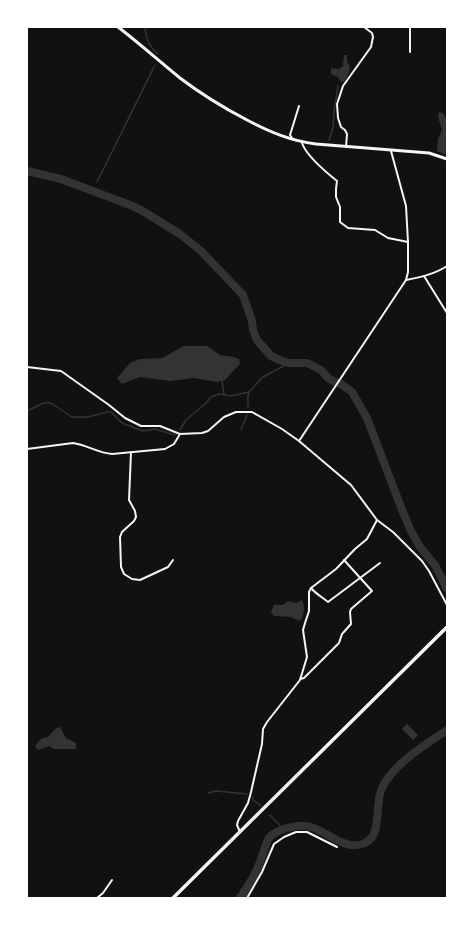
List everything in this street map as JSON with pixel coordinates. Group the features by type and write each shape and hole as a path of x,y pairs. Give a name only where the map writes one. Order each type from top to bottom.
{"main road":[{"path":"118,27 201,93 232,113 276,135 302,143 429,153 447,159"},
{"path":"173,898 447,627"}],"street":[{"path":"346,147 347,134 341,127 338,118 337,104 343,86 371,47 373,37 372,33 364,27"},
{"path":"410,27 410,52"},
{"path":"294,141 290,135 299,106"},
{"path":"302,143 306,151 328,174 337,181 336,197 340,208 340,222 348,228 375,230 388,238 408,242"},
{"path":"299,441 406,280 408,272 408,242 406,206 391,150"},
{"path":"406,280 439,271 447,266"},
{"path":"424,276 447,313"},
{"path":"27,367 61,371 125,418 141,426 160,426 180,434 202,433 208,431 224,417 236,412 252,412 282,429 299,441 351,485 378,520 393,532 422,562 429,571 447,605"},
{"path":"27,449 79,443 103,453 112,454 165,449 174,444 180,434"},
{"path":"132,452 129,500 135,511 136,517 134,521 122,532 120,537 122,567 124,574 132,579 140,580 168,567 173,560"},
{"path":"300,680 307,656 303,630 304,622 309,611 308,592 311,588 325,579 367,539 378,520"},
{"path":"240,832 237,825 248,803 262,744 263,730 267,722 300,680 304,678 339,643 342,634 351,624 351,609 372,592 344,560"},
{"path":"311,588 316,594 322,596 328,602 380,563"},
{"path":"247,898 262,872 274,844 284,837 296,832 307,832 337,847"},
{"path":"97,898 104,893 112,880"}],"shaded area":[{"path":"344,55 347,55 347,62 350,66 349,73 344,82 341,82 338,77 331,74 331,68 339,69 343,66"},
{"path":"439,112 443,113 447,120 447,155 437,151 438,139 442,130 438,117"},
{"path":"184,346 207,346 220,355 239,359 240,364 225,380 217,382 194,378 170,381 140,377 122,384 117,378 130,363 140,359 162,358"},
{"path":"302,600 304,610 300,621 291,617 274,616 271,612 274,605 283,605 288,601 296,603"},
{"path":"407,724 418,735 413,740 402,729"},
{"path":"60,727 66,738 76,743 76,749 54,749 49,746 38,750 35,746 42,738 48,737 56,728"}],"waterway":[{"path":"145,27 148,42 158,54"},
{"path":"97,182 155,65"},
{"path":"329,140 333,128 338,86"},
{"path":"27,171 61,179 130,205 180,234 201,251 243,295 257,340 271,356 289,363 307,363 321,370 328,378 341,384 352,392 367,418 411,531 420,547 435,565 447,589"},
{"path":"180,430 186,420 211,397 219,394 231,396 249,392 263,377 289,363"},
{"path":"222,380 224,394"},
{"path":"248,407 249,392"},
{"path":"27,411 43,403 51,403 72,417 88,417 111,412 122,423 143,431 155,429 175,435"},
{"path":"241,430 247,415"},
{"path":"240,898 255,873 269,838 278,831 298,826 311,827 351,845 365,843 371,839 376,826 378,802 382,788 387,779 411,755 447,730"},
{"path":"208,793 216,791 247,794"},
{"path":"252,796 253,800 261,806"},
{"path":"270,815 283,829"}]}
